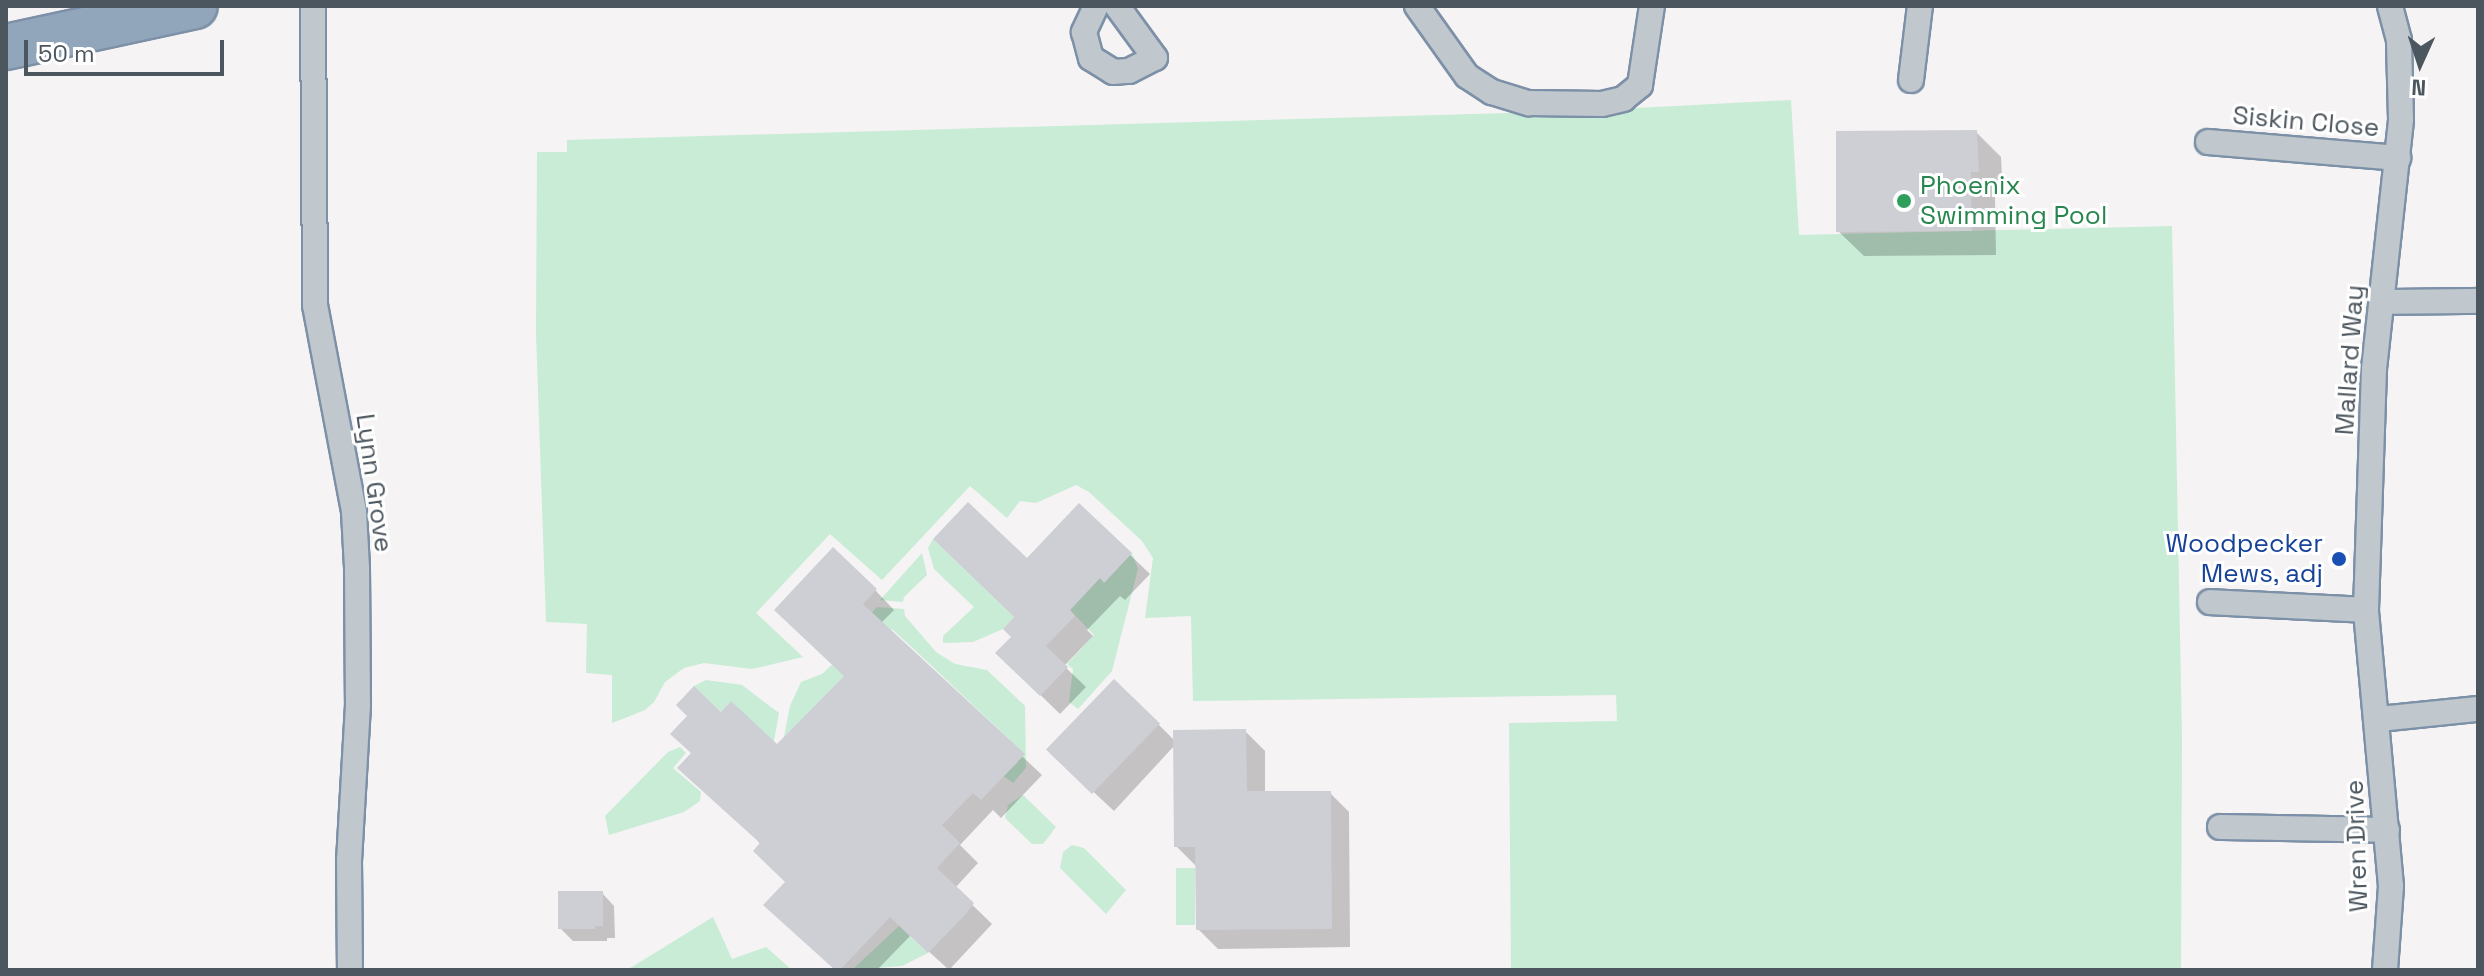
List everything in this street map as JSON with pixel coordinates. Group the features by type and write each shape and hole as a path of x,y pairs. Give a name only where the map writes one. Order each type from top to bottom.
{"highway":[{"path":"6,47 195,6"}],"street":[{"name":"Lynn Grove","path":"313,6 315,305 354,512 357,568 358,705 349,860 350,970"},
{"path":"1096,6 1084,32 1091,58 1113,72 1129,71 1155,58 1117,6"},
{"path":"1417,6 1467,76 1492,92 1529,103 1602,104 1623,99 1640,85 1652,6"},
{"path":"1911,80 1920,6"},
{"name":"Mallard Way","path":"2379,719 2366,610 2374,369 2398,158 2399,40 2390,6"},
{"name":"Siskin Close","path":"2208,142 2398,158"},
{"path":"2382,302 2478,301"},
{"path":"2210,602 2366,610"},
{"path":"2379,719 2478,709"},
{"name":"Wren Drive","path":"2379,719 2391,886 2385,970"},
{"path":"2220,827 2387,830"}],"green space":[{"path":"1791,100 1799,235 2172,226 2182,737 2181,970 1511,970 1509,723 1617,721 1616,695 1193,701 1191,616 1145,618 1153,558 1142,541 1089,492 1076,485 1036,503 1020,501 1007,518 970,486 882,580 830,534 756,613 803,657 752,669 704,663 684,668 665,682 654,702 645,710 612,723 612,675 586,673 587,624 546,622 536,333 537,152 567,152 567,140 1579,111"},
{"path":"933,539 1014,617 1003,629 973,642 943,643 943,636 974,607 934,569 928,548"},
{"path":"922,553 927,575 904,597 903,602 880,600"},
{"path":"1132,553 1138,569 1112,671 1078,709 1069,702 1073,669 1067,664 1094,635 1070,610 1100,578 1105,582"},
{"path":"877,607 904,609 905,616 936,652 955,664 987,670 1025,706 1026,768 1013,783 1004,776 1018,762 1003,747 1010,740 892,629 871,648 854,632"},
{"path":"836,661 848,672 784,737 790,706 801,682 822,674"},
{"path":"706,680 742,685 779,713 773,746 731,701 721,712 694,686"},
{"path":"680,747 686,753 673,768 701,792 700,801 684,812 609,835 605,816 668,752"},
{"path":"1023,795 1056,827 1043,844 1032,844 1005,818 1008,805"},
{"path":"1072,845 1084,848 1126,890 1106,914 1060,868 1063,852"},
{"path":"1176,868 1195,868 1195,925 1176,925"},
{"path":"713,917 732,959 766,947 792,970 627,970"},
{"path":"899,926 928,953 902,966 852,970"}],"building":[{"name":"Phoenix Swimming Pool","path":"1977,130 1979,172 1971,172 1972,231 1836,232 1836,131"},
{"path":"968,502 1027,558 1079,503 1132,553 1104,583 1100,578 1070,610 1075,616 1046,646 1068,667 1040,696 995,653 1011,637 1003,629 1014,617 933,539"},
{"path":"833,547 877,589 863,604 1025,754 981,800 973,793 942,825 960,843 937,868 974,903 965,915 928,953 890,917 840,970 835,970 763,905 785,882 753,851 760,843 677,768 691,753 670,734 687,716 676,705 694,686 721,712 731,701 777,744 844,676 774,610"},
{"path":"1114,679 1160,723 1092,794 1046,749"},
{"path":"1246,729 1247,791 1331,791 1332,929 1196,930 1195,847 1174,847 1173,730"},
{"path":"558,891 603,891 603,926 595,926 595,929 558,929"}],"place":[{"name":"Phoenix Swimming Pool","path":"1904,201"},
{"name":"Woodpecker Mews, adj","path":"2339,559"}]}
